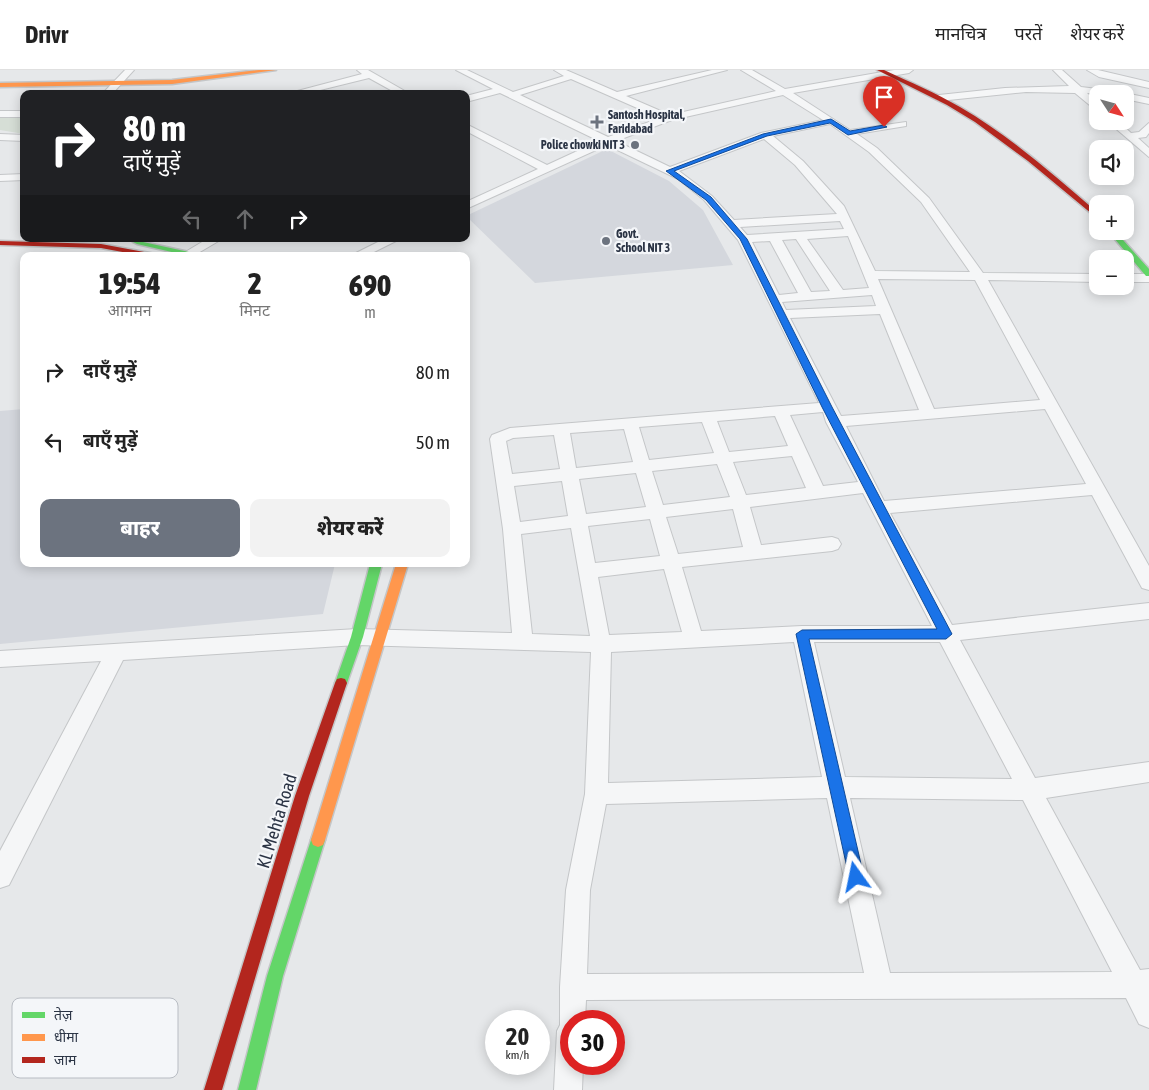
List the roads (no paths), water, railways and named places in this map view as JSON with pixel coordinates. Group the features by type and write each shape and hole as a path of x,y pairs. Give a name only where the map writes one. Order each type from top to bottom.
{"street":[{"path":"111,90 130,70"},
{"path":"0,85 117,84 204,80 273,70"},
{"path":"361,70 398,90"},
{"path":"460,70 669,171 708,198 744,239 868,487 1029,790 1141,983 1149,1014"},
{"path":"616,95 676,76 723,70"},
{"path":"745,70 785,92 873,150 925,200 979,276 1149,583"},
{"path":"470,204 607,141 669,118 785,92 894,71 983,117 1089,193"},
{"path":"512,95 566,72 669,118"},
{"path":"1059,72 1083,72 1149,85"},
{"path":"1059,72 1089,101"},
{"path":"1134,82 1142,72"},
{"path":"314,90 370,75"},
{"path":"944,98 1036,87 1089,90"},
{"path":"470,98 500,90"},
{"path":"944,98 1034,163 1089,209"},
{"path":"1134,98 1149,101"},
{"path":"0,114 20,114"},
{"path":"669,171 765,135 831,121"},
{"path":"848,133 902,124"},
{"path":"1129,136 1142,135 1149,126"},
{"path":"470,129 546,169"},
{"path":"1122,130 1149,154"},
{"path":"765,135 799,163 840,208 852,232 928,414"},
{"path":"0,137 20,138"},
{"path":"0,178 20,177"},
{"path":"470,191 482,198"},
{"path":"732,224 844,217"},
{"path":"744,239 852,232"},
{"path":"0,236 20,235"},
{"path":"798,235 838,294"},
{"path":"774,237 806,296"},
{"path":"1119,240 1149,274"},
{"path":"138,242 180,252"},
{"path":"197,252 212,242"},
{"path":"365,252 387,242"},
{"path":"0,244 100,246 133,252"},
{"path":"870,275 1089,278"},
{"path":"1134,278 1149,278"},
{"path":"774,299 877,291"},
{"path":"781,314 885,310"},
{"path":"523,643 512,529 498,439 510,433 780,411 831,414 928,414 1049,404"},
{"path":"780,411 817,493"},
{"path":"708,417 740,502 754,553"},
{"path":"630,423 694,640"},
{"path":"561,429 568,475 601,644 596,794 578,890 572,1010"},
{"path":"504,481 798,450"},
{"path":"512,529 868,487"},
{"path":"879,508 1096,489"},
{"path":"586,571 832,544"},
{"name":"KL Mehta Road","path":"213,1090 302,796 357,637 375,567"},
{"path":"247,1090 275,976 356,724 401,567"},
{"path":"0,659 357,637 601,644 802,634 946,634 1149,611"},
{"path":"802,634 880,986"},
{"path":"0,876 117,651"},
{"path":"596,794 836,787 1029,790 1149,772"},
{"path":"573,987 1141,983"},
{"path":"568,1090 569,1075"}],"place":[{"name":"Santosh Hospital, Faridabad","path":"597,122"},
{"name":"Police chowki NIT 3","path":"635,145"},
{"name":"Govt. School NIT 3","path":"606,241"}]}
